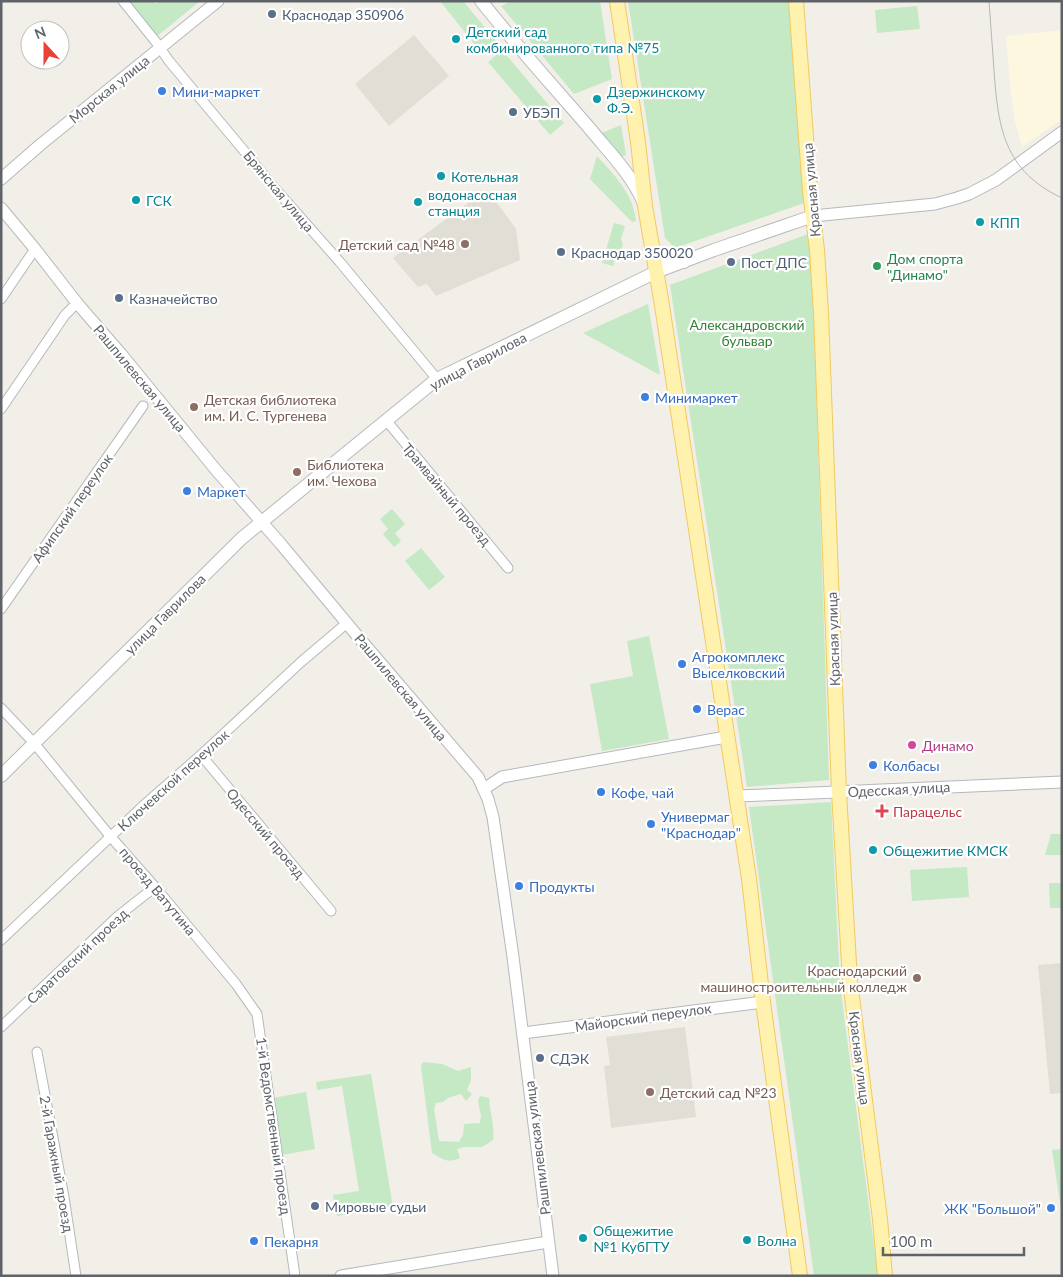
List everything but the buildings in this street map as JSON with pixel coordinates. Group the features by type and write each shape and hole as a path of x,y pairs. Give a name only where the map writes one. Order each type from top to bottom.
{"main road":[{"path":"481,1 623,168 639,192 645,206"},
{"path":"617,1 638,142 645,206 681,430 748,879 800,1276"},
{"name":"Красная улица","path":"796,1 810,191 822,313 839,792 850,981 879,1209 885,1276"},
{"name":"улица Гаврилова","path":"1,776 242,538 438,379 656,272 813,216"},
{"path":"653,250 659,257 684,262"}],"street":[{"name":"Брянская улица","path":"123,1 169,61 270,183 339,261 438,379"},
{"name":"Морская улица","path":"1,179 40,145 218,1"},
{"name":"улица Гаврилова","path":"813,216 935,204 963,196 996,180 1062,132"},
{"name":"Рашпилевская улица","path":"1,208 77,303 222,477 478,777 488,799 493,818 507,910 553,1276"},
{"path":"1,299 35,249"},
{"path":"1,409 65,315 77,303"},
{"name":"Афипский переулок","path":"1,609 143,406"},
{"name":"Трамвайный проезд","path":"386,420 508,568"},
{"name":"Ключевской переулок","path":"1,940 110,836 301,662 347,623"},
{"name":"проезд Ватутина","path":"1,708 34,743 236,984"},
{"path":"484,789 502,777 726,737"},
{"name":"Одесский проезд","path":"201,755 331,911"},
{"name":"Одесская улица","path":"736,796 1062,782"},
{"name":"Саратовский проезд","path":"1,1027 118,916 155,887"},
{"name":"1-й Ведомственный проезд","path":"236,984 258,1014 295,1276"},
{"name":"Майорский переулок","path":"523,1033 763,1002"},
{"name":"2-й Гаражный проезд","path":"37,1052 64,1197 76,1276"},
{"path":"341,1276 548,1242"}],"shaded area":[{"path":"1062,30 1062,119 1022,147 1015,122 1011,95 1006,36"},
{"path":"414,35 449,76 389,126 355,84"},
{"name":"Детский сад №48","path":"476,197 481,202 497,203 516,229 520,260 436,296 427,284 418,287 393,258"},
{"path":"1062,963 1062,1093 1050,1094 1038,965"},
{"name":"Детский сад №23","path":"685,1027 696,1117 611,1128 604,1066 610,1065 606,1037"}],"green space":[{"path":"128,1 154,1 156,4 160,1 200,1 156,37"},
{"path":"440,1 463,1 496,41 493,45 479,50"},
{"path":"512,1 600,1 612,79 574,94 501,6"},
{"path":"628,1 789,1 804,203 675,248 665,238"},
{"path":"917,6 920,29 877,33 875,10"},
{"path":"502,50 564,123 550,135 488,62"},
{"path":"621,125 626,155 621,157 602,133"},
{"path":"597,156 627,193 636,221 632,222 590,179"},
{"path":"614,223 625,226 621,239 622,247 617,252 613,266 602,263"},
{"name":"Александровский бульвар","path":"811,233 829,780 747,787 670,285"},
{"path":"648,304 660,375 583,333"},
{"path":"392,509 405,524 395,533 401,541 394,547 383,534 388,529 380,519"},
{"path":"421,548 445,577 429,590 405,561"},
{"path":"649,636 669,739 602,751 590,684 633,676 627,641"},
{"path":"831,802 840,984 878,1276 814,1276 749,807"},
{"path":"1051,834 1062,834 1062,855 1045,855"},
{"path":"967,867 969,897 912,901 910,870"},
{"path":"1049,883 1062,883 1062,908 1050,908"},
{"path":"423,1062 442,1064 458,1071 471,1067 471,1080 467,1090 472,1094 466,1101 461,1094 436,1103 434,1109 439,1141 459,1142 463,1135 464,1124 480,1123 481,1116 478,1101 480,1096 489,1098 493,1140 482,1147 457,1149 460,1158 452,1161 445,1160 432,1153 421,1066"},
{"path":"371,1074 393,1208 337,1216 333,1195 359,1191 342,1086 317,1090 316,1082"},
{"path":"306,1092 315,1149 282,1155 273,1098"},
{"path":"1062,1149 1062,1208 1061,1208 1052,1150"}],"tram line":[{"path":"989,1 998,111 1008,146 1016,161 1027,175 1062,198"}],"place":[{"name":"Краснодар 350906","path":"272,14"},
{"name":"Детский сад комбинированного типа №75","path":"456,39"},
{"name":"Мини-маркет","path":"162,91"},
{"name":"Дзержинскому Ф.Э.","path":"597,99"},
{"name":"УБЭП","path":"513,112"},
{"name":"Котельная","path":"441,176"},
{"name":"ГСК","path":"136,200"},
{"name":"водонасосная станция","path":"418,202"},
{"name":"КПП","path":"980,222"},
{"name":"Детский сад №48","path":"465,244"},
{"name":"Краснодар 350020","path":"561,252"},
{"name":"Пост ДПС","path":"731,262"},
{"name":"Дом спорта \"Динамо\"","path":"877,266"},
{"name":"Казначейство","path":"119,298"},
{"name":"Минимаркет","path":"645,397"},
{"name":"Детская библиотека им. И. С. Тургенева","path":"194,407"},
{"name":"Библиотека им. Чехова","path":"297,472"},
{"name":"Маркет","path":"187,491"},
{"name":"Агрокомплекс Выселковский","path":"682,664"},
{"name":"Верас","path":"697,709"},
{"name":"Динамо","path":"912,745"},
{"name":"Колбасы","path":"873,765"},
{"name":"Кофе, чай","path":"601,792"},
{"name":"Парацельс","path":"882,811"},
{"name":"Универмаг \"Краснодар\"","path":"651,824"},
{"name":"Общежитие КМСК","path":"873,850"},
{"name":"Продукты","path":"519,886"},
{"name":"Краснодарский машиностроительный колледж","path":"917,978"},
{"name":"СДЭК","path":"540,1058"},
{"name":"Детский сад №23","path":"650,1092"},
{"name":"Мировые судьи","path":"315,1206"},
{"name":"ЖК \"Большой\"","path":"1051,1208"},
{"name":"Общежитие №1 КубГТУ","path":"583,1238"},
{"name":"Волна","path":"747,1240"},
{"name":"Пекарня","path":"254,1241"}]}
